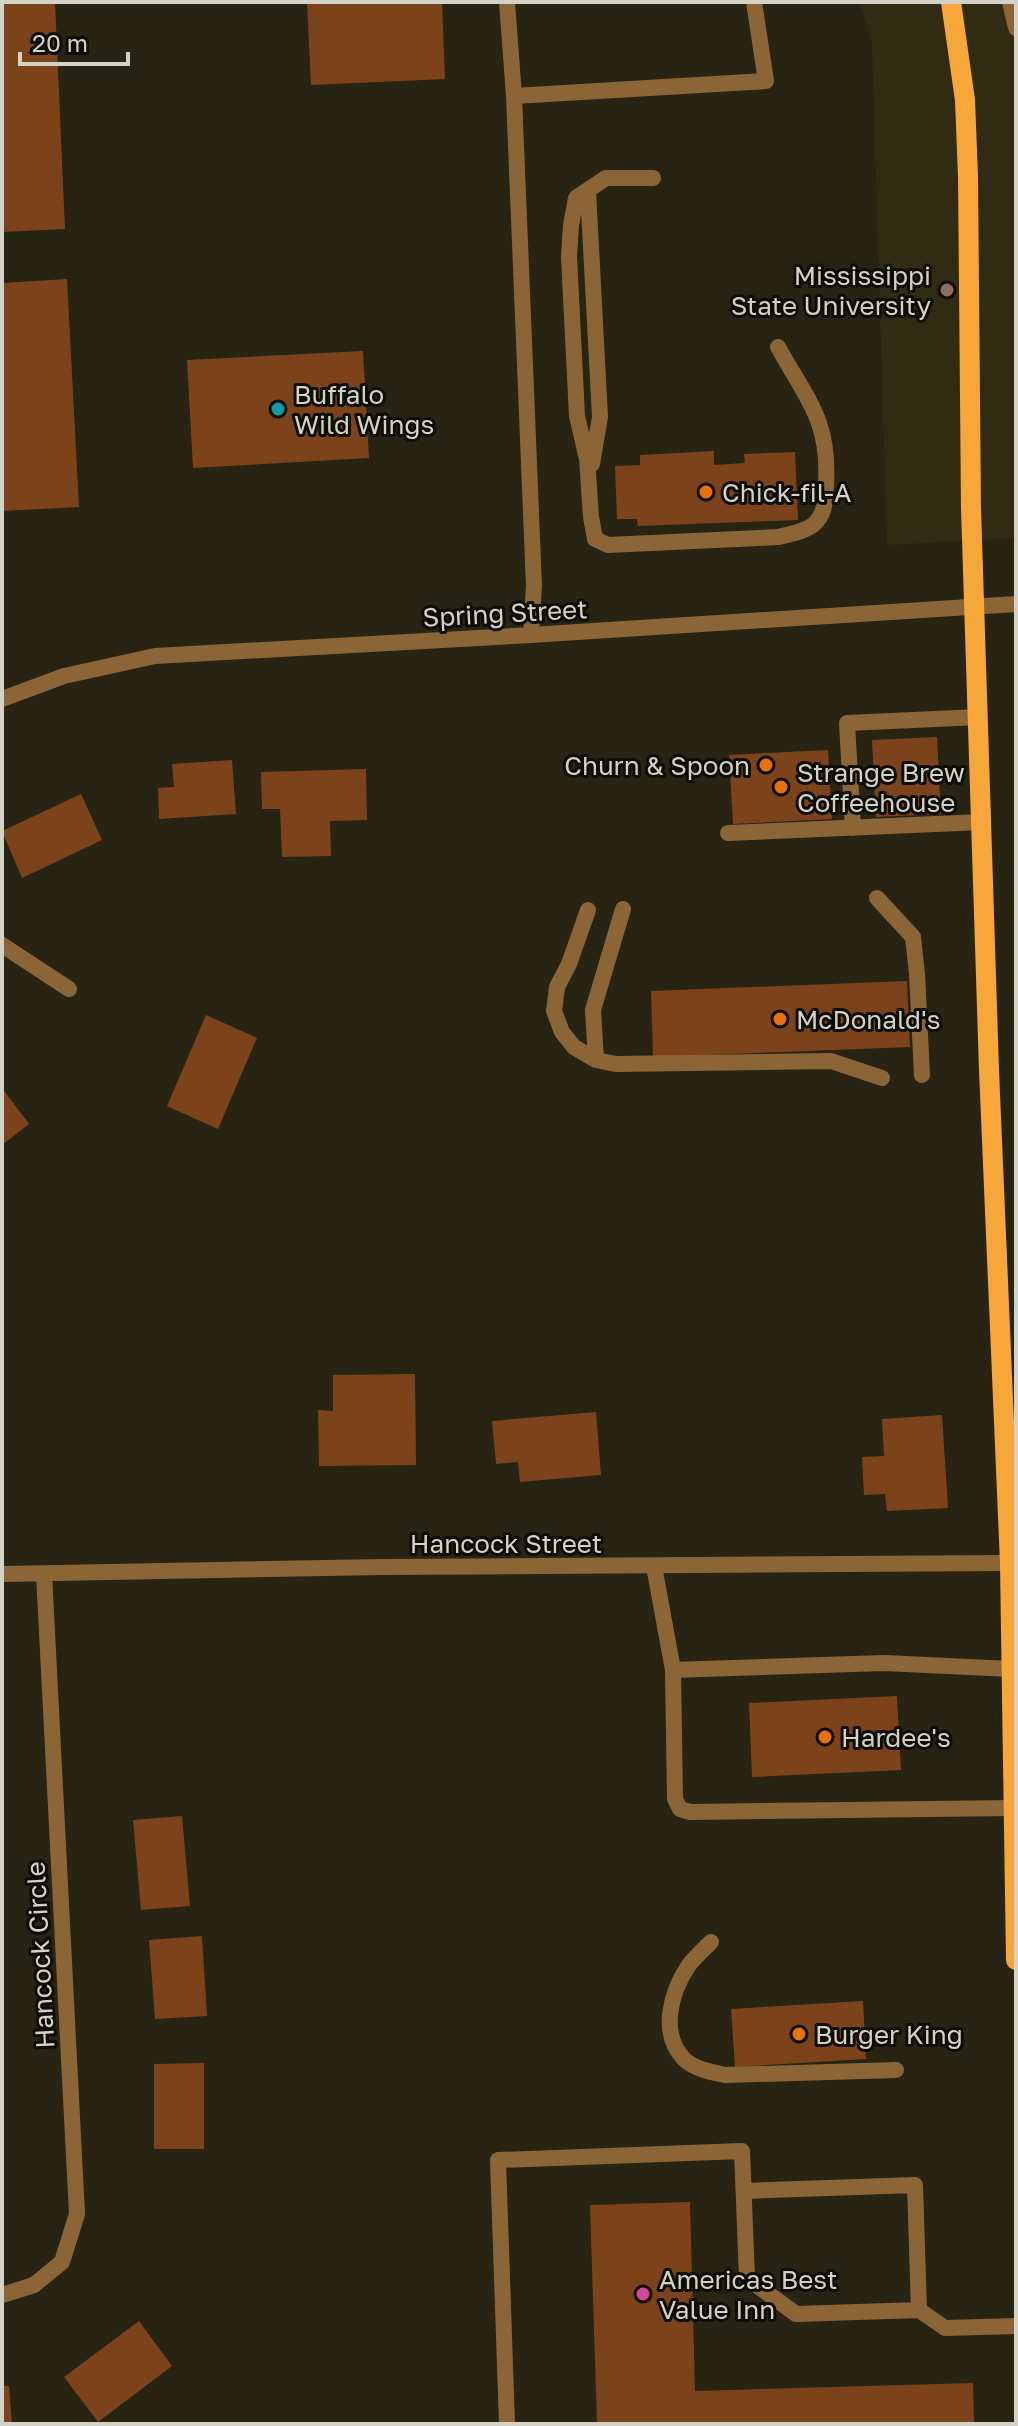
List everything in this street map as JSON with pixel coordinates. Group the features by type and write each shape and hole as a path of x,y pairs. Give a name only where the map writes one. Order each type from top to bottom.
{"main road":[{"path":"951,2 965,100 967,160 971,508 989,1070 1013,1564 1011,1669 1016,1960"}],"street":[{"path":"507,2 514,96 534,586 531,635"},
{"path":"514,96 766,81 754,2"},
{"path":"1010,2 1016,28"},
{"path":"653,178 606,178 576,198 569,257 577,416 590,480 595,539 608,545 778,537 805,530 816,523 825,510 827,473 822,427 814,407 778,347"},
{"name":"Spring Street","path":"2,699 64,676 155,656 1016,604"},
{"path":"853,828 847,723 979,717"},
{"path":"728,833 982,822"},
{"path":"877,898 913,937 922,1075"},
{"path":"596,1060 593,1010 623,909"},
{"path":"588,910 569,964 557,987 554,1011 562,1032 574,1047 596,1060 616,1064 831,1061 882,1078"},
{"path":"2,945 69,989"},
{"name":"Hancock Street","path":"2,1574 398,1567 1013,1564"},
{"path":"654,1566 673,1670 675,1799 680,1809 690,1812 1014,1808"},
{"name":"Hancock Circle","path":"2,2295 34,2285 62,2262 77,2214 44,1574"},
{"path":"673,1670 884,1663 1011,1669"},
{"path":"711,1942 690,1963 678,1984 669,2011 671,2039 685,2059 702,2070 725,2075 896,2070"},
{"path":"507,2424 498,2160 742,2151 747,2278 796,2314 919,2310 945,2328 1016,2326"},
{"path":"744,2191 915,2185 919,2310"}],"shaded area":[{"name":"Mississippi State University","path":"859,2 1016,2 1016,538 887,545 872,42"}],"building":[{"path":"2,2 55,2 65,229 2,232"},
{"path":"307,2 442,2 445,79 311,85"},
{"path":"67,279 79,507 2,511 2,283"},
{"name":"Buffalo Wild Wings","path":"363,351 369,458 193,468 187,360"},
{"name":"Chick-fil-A","path":"714,451 714,465 745,463 744,454 795,452 798,520 638,526 637,519 617,519 615,466 640,465 640,455"},
{"path":"937,737 941,814 876,817 872,740"},
{"name":"Strange Brew Coffeehouse","path":"828,750 832,819 733,824 729,755"},
{"path":"232,760 236,814 159,819 158,788 174,787 172,764"},
{"path":"366,769 367,820 330,821 331,856 282,857 280,809 262,809 261,772"},
{"path":"81,794 102,840 22,878 2,831"},
{"name":"McDonald's","path":"907,981 910,1047 653,1057 651,991"},
{"path":"206,1015 257,1038 218,1129 167,1106"},
{"path":"2,1088 29,1124 2,1145"},
{"path":"415,1374 416,1465 319,1466 318,1410 333,1411 333,1375"},
{"path":"596,1412 601,1475 520,1482 518,1462 496,1464 492,1421"},
{"path":"942,1415 948,1508 887,1511 885,1494 864,1495 862,1457 884,1456 882,1419"},
{"name":"Hardee's","path":"897,1696 901,1770 752,1777 749,1703"},
{"path":"182,1816 190,1906 141,1910 133,1820"},
{"path":"202,1936 207,2016 155,2019 149,1940"},
{"name":"Burger King","path":"863,2001 866,2059 735,2067 731,2009"},
{"path":"204,2063 204,2149 154,2149 154,2064"},
{"name":"Americas Best Value Inn","path":"690,2202 695,2391 973,2383 974,2424 597,2424 590,2205"},
{"path":"139,2321 172,2366 98,2422 64,2377"},
{"path":"2,2386 9,2386 12,2424 2,2424"}],"place":[{"name":"Mississippi State University","path":"947,290"},
{"name":"Buffalo Wild Wings","path":"278,409"},
{"name":"Chick-fil-A","path":"706,492"},
{"name":"Churn & Spoon","path":"766,765"},
{"name":"Strange Brew Coffeehouse","path":"781,787"},
{"name":"McDonald's","path":"780,1019"},
{"name":"Hardee's","path":"825,1737"},
{"name":"Burger King","path":"799,2034"},
{"name":"Americas Best Value Inn","path":"643,2294"}]}
